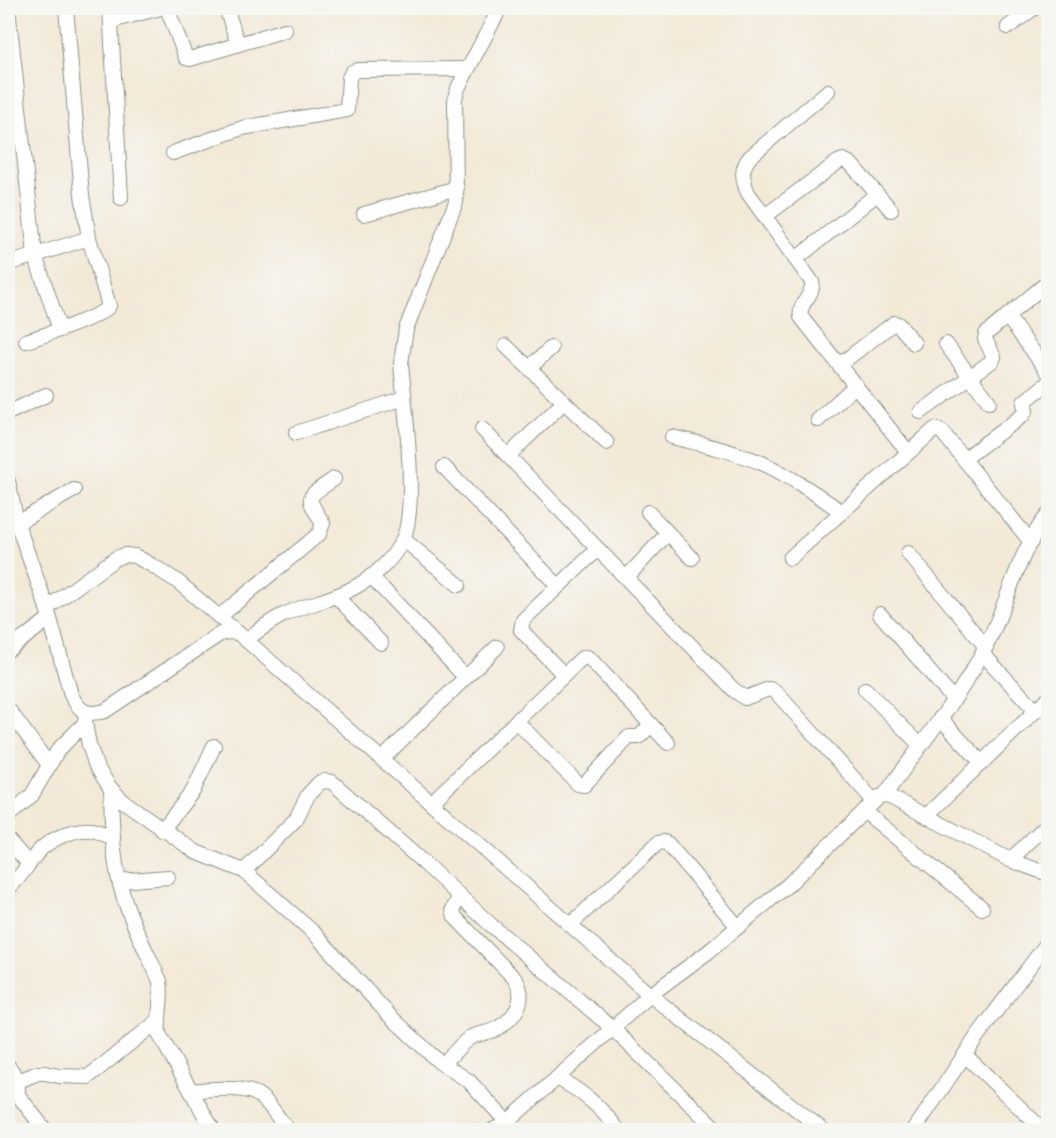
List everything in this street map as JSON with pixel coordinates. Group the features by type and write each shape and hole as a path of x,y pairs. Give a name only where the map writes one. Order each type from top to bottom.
{"street":[{"path":"8,8 35,255 60,330"},
{"path":"26,341 60,330 107,310 109,306 89,238 82,195 66,8"},
{"path":"122,198 111,14 160,8"},
{"path":"168,8 186,58 285,30"},
{"path":"226,8 238,44"},
{"path":"8,816 32,795 58,750 85,718 105,711 220,634 229,632 242,637 288,613 337,597 358,586 393,555 404,539 408,519 409,479 401,363 406,329 452,215 457,188 455,98 467,69 501,8"},
{"path":"1008,27 1034,8"},
{"path":"173,153 242,128 347,110 349,78 352,72 358,70 467,69"},
{"path":"828,91 745,162 742,180 748,193 812,282 811,294 802,304 801,317 908,452"},
{"path":"765,216 843,160 851,164 891,210"},
{"path":"364,214 457,188"},
{"path":"796,259 877,194"},
{"path":"8,264 89,238"},
{"path":"921,412 992,361 993,352 985,339 986,334 1048,282"},
{"path":"1007,316 1048,372"},
{"path":"839,364 894,324 898,324 914,343"},
{"path":"946,344 989,402"},
{"path":"506,346 606,443"},
{"path":"529,368 551,348"},
{"path":"964,459 1023,415 1026,410 1025,401 1048,383"},
{"path":"818,420 856,386"},
{"path":"8,413 46,395"},
{"path":"296,434 404,398"},
{"path":"508,456 564,402"},
{"path":"482,429 740,695 750,698 763,691 774,690 879,799 926,816 1010,860 1048,874"},
{"path":"790,558 932,430 939,429 1031,542"},
{"path":"672,438 717,447 762,463 803,485 842,512"},
{"path":"444,467 558,586"},
{"path":"219,617 319,534 324,523 310,504 309,499 334,478"},
{"path":"8,481 12,524 48,614 71,695 85,718 89,745 96,766 111,789 123,801 162,830 196,852 244,871 314,933 389,1015 443,1064 469,1081 503,1127 650,995 708,952 789,884 879,799 954,699 984,650 1031,542 1046,524"},
{"path":"12,524 74,490"},
{"path":"648,512 692,558"},
{"path":"626,578 668,533"},
{"path":"404,539 459,585"},
{"path":"564,675 521,630 523,620 598,549"},
{"path":"908,553 984,650 1036,711"},
{"path":"8,650 116,558 124,555 135,556 177,581 650,995 823,1131"},
{"path":"371,576 465,677"},
{"path":"337,597 381,643"},
{"path":"880,614 954,699"},
{"path":"381,759 496,647"},
{"path":"431,802 582,657 587,657 668,743"},
{"path":"866,689 920,745"},
{"path":"926,816 1048,699"},
{"path":"8,701 8,709 49,765"},
{"path":"940,718 982,763"},
{"path":"516,721 578,784 582,785 586,784 629,737 639,737 651,724"},
{"path":"162,830 193,791 214,746"},
{"path":"244,871 296,819 308,795 319,783 325,781 338,787 490,925 612,1028 712,1125"},
{"path":"111,789 113,838 119,881 130,916 162,992 158,1021 159,1034 213,1131"},
{"path":"864,812 982,908"},
{"path":"1010,860 1048,824"},
{"path":"8,889 45,846 78,830 97,831 113,838"},
{"path":"8,840 29,864"},
{"path":"570,925 658,843 664,842 738,927"},
{"path":"119,881 168,877"},
{"path":"443,1064 471,1037 493,1030 506,1022 517,1011 522,996 516,981 455,917 453,909 460,896"},
{"path":"914,1131 965,1055 1048,942"},
{"path":"18,1079 45,1073 88,1077 158,1021"},
{"path":"965,1055 1043,1131"},
{"path":"8,1066 18,1079 18,1095 45,1131"},
{"path":"557,1078 576,1088 593,1101 608,1116 618,1131"},
{"path":"191,1091 229,1089 257,1094 287,1130"}]}
